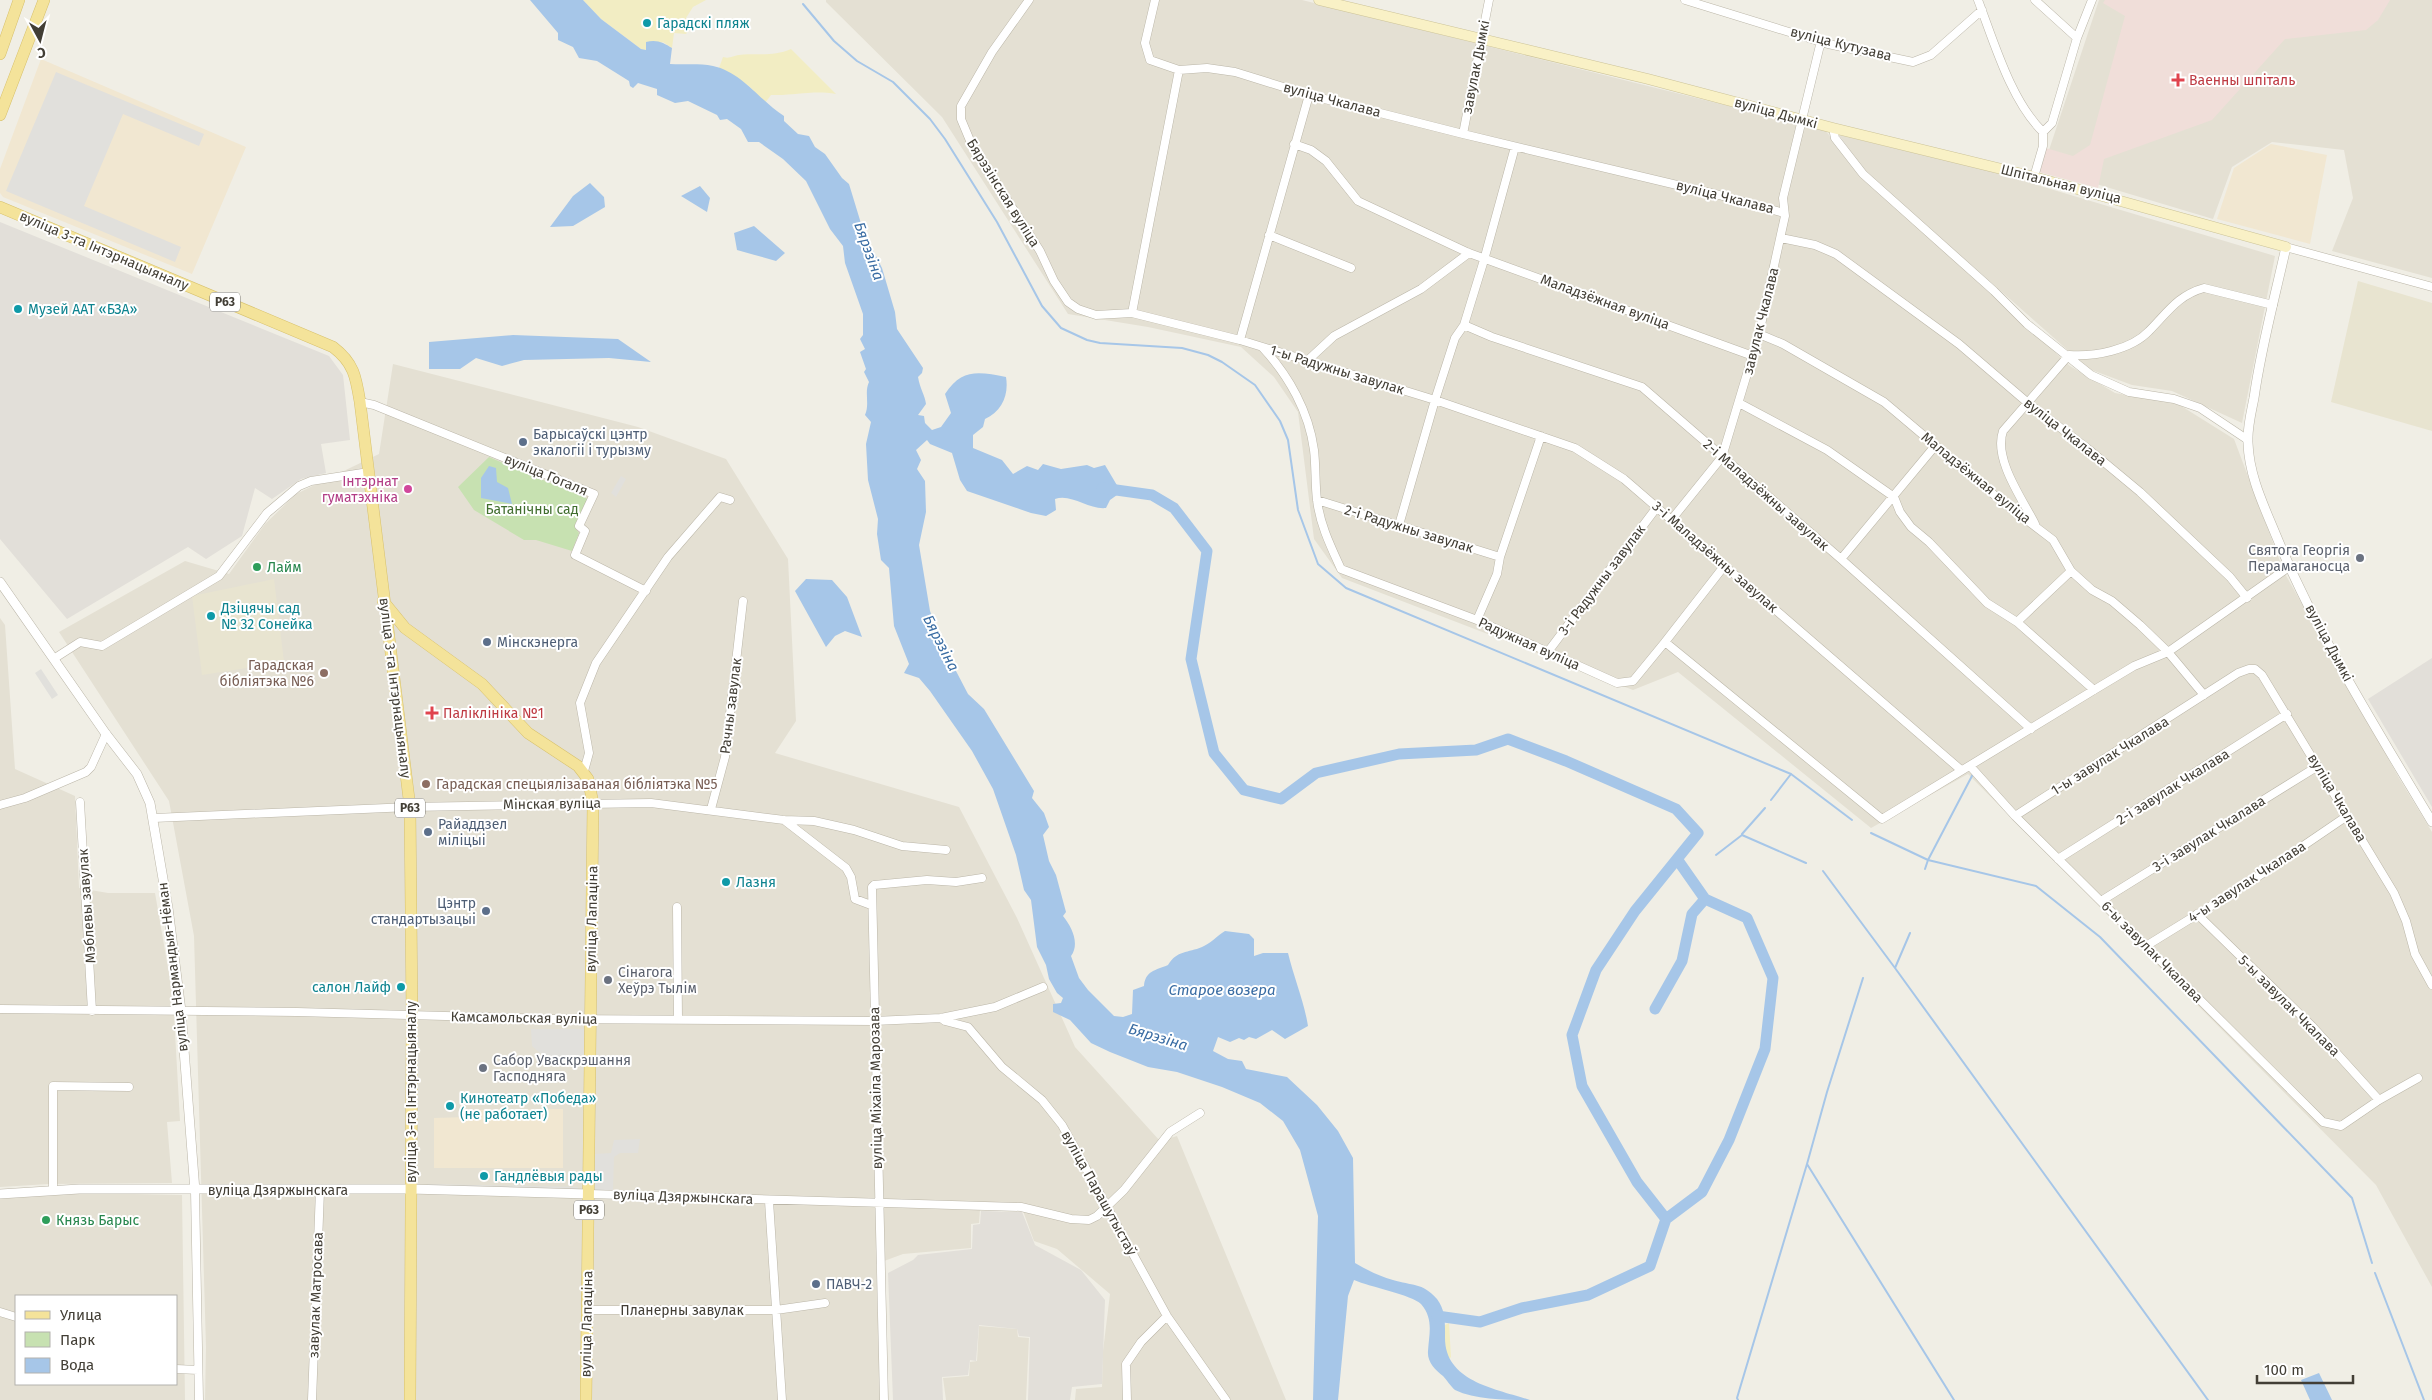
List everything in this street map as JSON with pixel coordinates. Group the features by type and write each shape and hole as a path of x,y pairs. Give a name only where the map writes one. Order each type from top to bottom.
{"main road":[{"path":"0,54 19,0"},
{"path":"0,114 44,0"},
{"name":"вуліца Дымкі","path":"1319,0 1648,79 1834,128"},
{"name":"Шпітальная вуліца","path":"1834,128 2034,177 2286,246"},
{"name":"вуліца 3-га Інтэрнацыяналу","path":"0,207 333,347 345,356 352,366 360,402 388,642 410,807 412,1016 410,1400"},
{"path":"383,601 405,628 482,684 528,733 584,771"},
{"path":"388,642 393,633 405,628"},
{"name":"вуліца Лапаціна","path":"584,771 591,788 593,803 586,1400"}],"street":[{"name":"Бярэзінская вуліца","path":"1029,0 992,52 962,106 961,119 964,130 1040,251 1054,281 1068,302 1078,309 1096,315 1132,314 1240,340"},
{"path":"1132,314 1179,70 1150,60 1145,50 1154,0"},
{"name":"завулак Дымкі","path":"1463,134 1489,0"},
{"name":"вуліца Кутузава","path":"1685,0 1820,41 1913,62 1931,55 1982,10"},
{"path":"1978,0 2019,103 2032,122 2043,132"},
{"path":"2035,0 2077,38"},
{"path":"2034,177 2043,146 2043,132 2052,123 2077,38 2092,0"},
{"path":"1784,212 1783,198 1820,41"},
{"name":"вуліца Чкалава","path":"1179,70 1207,68 1234,72 1309,95 1784,212 1781,238 1814,245 1836,254 1959,344 2028,403 2140,492 2230,577 2247,598"},
{"path":"1240,340 1309,95"},
{"name":"вуліца Дымкі","path":"1834,128 1836,138 1863,174 1988,286 2027,324 2069,355 2091,375 2129,392 2174,399 2200,408 2248,440 2248,453 2253,477 2289,567 2339,664 2432,822"},
{"name":"Маладзёжная вуліца","path":"1294,144 1311,150 1326,161 1358,201 1484,260 1753,356"},
{"path":"1399,525 1435,400 1455,338 1464,325 1484,260 1515,147"},
{"path":"1269,235 1351,268"},
{"name":"завулак Чкалава","path":"1722,457 1759,334 1781,238"},
{"path":"2248,440 2256,383 2286,246"},
{"name":"Шпітальная вуліца","path":"2286,246 2432,287"},
{"path":"1307,361 1334,336 1421,289 1469,253"},
{"path":"2036,525 2015,489 2001,452 2000,440 2003,431 2069,355 2083,356 2125,346 2148,332 2176,302 2195,290 2204,288 2273,306"},
{"name":"2-і Маладзёжны завулак","path":"1464,325 1492,337 1642,387 1841,559 2031,729"},
{"name":"Маладзёжная вуліца","path":"1759,334 1783,344 1884,402 1935,446 2024,518 2036,525 2053,540 2072,571 2092,590 2119,607 2168,652 2204,695"},
{"name":"1-ы Радужны завулак","path":"1240,340 1435,400"},
{"name":"Радужная вуліца","path":"1262,347 1275,361 1302,407 1314,449 1317,500 1328,542 1342,569 1477,620 1617,683 1633,681 1725,565"},
{"name":"3-і Маладзёжны завулак","path":"1435,400 1575,448 1597,460 1624,479 1672,519 1961,770"},
{"name":"вуліца Гогаля","path":"360,402 383,409 594,494 579,526 585,532 575,555 646,591"},
{"path":"1739,403 1827,450 1894,497 1900,512 1911,527 1930,542 1987,603 2017,622 2094,690"},
{"path":"1477,620 1497,574 1500,557 1541,436"},
{"path":"1841,559 1935,446"},
{"path":"1672,519 1722,457"},
{"path":"55,658 80,642 102,646 219,576 267,514 299,486 311,481 369,472"},
{"name":"вуліца Лапаціна","path":"584,771 588,753 580,715 582,693 596,663 668,557 720,497 730,500"},
{"name":"2-і Радужны завулак","path":"1317,500 1500,557"},
{"name":"3-і Радужны завулак","path":"1547,653 1657,507"},
{"path":"1665,642 1882,819 2134,666 2168,652 2289,567"},
{"path":"2017,622 2072,571"},
{"name":"вуліца Нармандыя-Нёман","path":"0,582 55,658 106,734 137,774 144,787 154,818 181,1011 195,1190 199,1400"},
{"name":"Рачны завулак","path":"711,809 725,757 743,601"},
{"name":"вуліца Чкалава","path":"2204,695 2238,673 2249,669 2255,670 2262,675 2288,714 2394,893 2406,921 2415,954 2432,985"},
{"name":"1-ы завулак Чкалава","path":"2015,816 2204,695"},
{"name":"2-і завулак Чкалава","path":"2058,859 2288,714"},
{"path":"0,805 25,798 86,772 91,767 106,734"},
{"name":"6-ы завулак Чкалава","path":"1970,766 2015,816 2323,1122 2341,1126 2379,1100"},
{"name":"3-і завулак Чкалава","path":"2101,901 2318,766"},
{"name":"Мэблевы завулак","path":"80,802 92,1010"},
{"name":"Мінская вуліца","path":"154,818 410,807 651,803 711,809 784,820 814,821 854,830 902,846 946,850"},
{"name":"4-ы завулак Чкалава","path":"2146,946 2250,882 2347,816"},
{"path":"784,820 846,868 851,876 855,898 871,905"},
{"name":"вуліца Міхаіла Марозава","path":"884,1400 872,887 874,885 927,880 956,882 982,878"},
{"path":"677,907 678,1020"},
{"name":"5-ы завулак Чкалава","path":"2197,914 2312,1026 2379,1100"},
{"name":"Камсамольская вуліца","path":"0,1009 591,1019 874,1021 941,1018 995,1007 1043,987"},
{"name":"вуліца Парашутыстаў","path":"941,1018 945,1021 968,1027 1002,1067 1051,1109 1062,1125 1106,1209 1167,1316 1226,1400"},
{"path":"2379,1100 2418,1078"},
{"path":"53,1190 53,1086 128,1086"},
{"name":"вуліца Дзяржынскага","path":"0,1194 53,1190 410,1189 1021,1207 1071,1219 1088,1220 1106,1209 1170,1132 1200,1113"},
{"name":"завулак Матросава","path":"312,1400 320,1190"},
{"path":"769,1201 782,1400"},
{"name":"Планерны завулак","path":"588,1310 776,1310 824,1304"},
{"path":"0,1312 15,1317"},
{"path":"1127,1400 1126,1364 1141,1342 1167,1316"},
{"path":"178,1369 198,1370"}],"shaded area":[{"path":"826,0 1302,0 1825,130 1859,173 2070,366 2115,393 2178,404 2234,439 2284,572 2399,778 2432,832 2432,1287 2376,1185 1968,774 1871,828 1678,672 1633,690 1342,578 1314,539 1298,412 1274,377 1241,347 1148,327 1068,314 942,117"},
{"path":"2099,0 2432,0 2432,278 2332,251 2353,198 2344,150 2272,142 2232,167 2213,219 2043,168"},
{"name":"Ваенны шпіталь","path":"2105,0 2390,0 2378,20 2366,30 2285,39 2212,120 2104,159 2098,188 2039,172 2046,148 2073,156 2090,145 2125,16 2103,3"},
{"path":"41,59 246,147 192,274 3,197 0,193 0,169"},
{"path":"56,72 204,134 199,146 123,114 84,206 181,247 175,262 6,191"},
{"path":"1839,135 1990,171 2275,256 2242,423 2172,391 2132,385 2089,369 1864,170"},
{"path":"2271,144 2327,155 2310,244 2217,219 2234,168"},
{"path":"0,222 329,356 343,375 350,440 321,444 326,473 301,479 272,499 255,488 242,536 206,559 188,547 67,619 0,539"},
{"path":"2358,281 2432,303 2432,431 2331,402"},
{"path":"393,364 638,427 726,459 788,559 796,721 775,753 959,807 1017,918 1075,1047 1160,1141 1177,1136 1286,1400 1075,1400 1076,1389 1102,1387 1103,1351 1110,1294 1057,1249 1034,1241 1023,1211 980,1209 979,1223 971,1224 971,1248 903,1254 876,1264 881,1400 205,1400 206,1347 194,936 169,801 59,632 185,561 229,574 265,524 296,494 379,454"},
{"path":"621,476 626,479 616,497 611,493"},
{"path":"274,579 284,662 202,675 192,596"},
{"path":"0,618 5,625 15,769 75,796 79,888 108,893 155,893 173,997 180,1121 167,1122 172,1183 49,1184 0,1187"},
{"path":"2432,658 2432,807 2368,699"},
{"path":"41,669 58,695 52,699 35,673"},
{"path":"531,1029 585,1029 586,1066 555,1066 532,1046"},
{"path":"414,1037 419,1037 418,1187 413,1187"},
{"path":"563,1109 563,1168 434,1168 434,1118 468,1117 468,1110"},
{"path":"640,1139 638,1153 620,1153 614,1157 613,1190 593,1191 595,1154 611,1153 614,1140"},
{"path":"427,1184 578,1187 578,1191 427,1189"},
{"path":"86,1193 182,1195 185,1400 0,1400 0,1197"},
{"path":"981,1211 1022,1212 1035,1245 1081,1270 1105,1300 1102,1384 1072,1387 1070,1400 1028,1400 1030,1337 1019,1336 1017,1329 979,1325 976,1361 970,1360 968,1375 942,1377 943,1400 893,1400 888,1273 913,1260 918,1255 972,1249 973,1225 980,1224"},
{"path":"979,1326 1017,1329 1018,1337 1029,1338 1026,1400 946,1400 943,1378 969,1376 970,1362 977,1361"}],"green space":[{"name":"Батанічны сад","path":"489,457 588,499 576,529 579,533 572,551 536,540 524,540 474,510 458,487"}],"sand":[{"name":"Гарадскі пляж","path":"583,0 706,0 693,7 686,18 690,28 686,34 674,33 672,48 663,42 646,50 641,49 601,19"},
{"path":"791,49 836,94 771,95 765,103 749,86 719,68 723,57 729,58 746,54 771,54"},
{"path":"1449,1323 1451,1357 1448,1360 1445,1345 1445,1325"}],"water":[{"path":"530,0 583,0 601,19 641,49 646,50 646,42 654,41 672,48 670,64 708,65 733,74 784,116 784,121 798,134 809,136 815,147 825,154 842,178 849,184 863,230 882,268 895,312 897,329 923,368 922,373 918,377 926,404 918,415 924,416 925,423 932,430 941,427 951,413 945,394 958,380 965,376 979,373 1006,377 1007,384 1003,402 996,412 985,419 983,427 973,435 973,448 1002,460 1013,474 1027,466 1038,470 1043,464 1061,469 1087,465 1094,468 1105,465 1118,487 1117,495 1110,500 1106,508 1093,507 1067,498 1061,498 1055,499 1056,510 1046,516 1031,513 967,491 960,480 952,453 930,444 927,440 916,450 921,460 917,469 925,481 926,512 919,545 930,611 944,648 968,694 984,709 1034,791 1032,798 1044,813 1049,827 1043,835 1049,861 1056,875 1066,912 1063,916 1074,936 1075,946 1071,956 1079,978 1088,990 1114,1016 1123,1017 1132,1014 1133,990 1144,986 1146,977 1149,974 1168,965 1179,954 1205,946 1225,931 1249,934 1254,939 1254,956 1263,953 1288,953 1308,1026 1285,1039 1272,1030 1256,1039 1249,1037 1244,1040 1239,1038 1230,1042 1218,1037 1213,1051 1228,1059 1242,1061 1246,1069 1287,1077 1317,1105 1338,1131 1353,1158 1355,1263 1378,1275 1416,1285 1432,1294 1442,1308 1447,1353 1454,1365 1463,1374 1475,1381 1530,1400 1482,1398 1455,1390 1430,1362 1428,1355 1429,1321 1428,1315 1421,1304 1409,1297 1354,1280 1348,1296 1338,1400 1313,1400 1318,1216 1300,1150 1283,1121 1260,1103 1222,1087 1177,1072 1148,1067 1110,1052 1091,1043 1070,1020 1053,1012 1053,1004 1061,1003 1063,998 1057,993 1049,979 1046,965 1037,947 1031,900 1024,890 1016,855 993,789 972,751 930,691 919,678 904,673 909,664 894,626 889,568 881,560 877,534 878,519 868,480 866,444 871,422 865,415 869,382 864,372 866,369 860,352 865,349 860,339 863,335 863,314 845,263 843,246 830,229 806,181 783,159 759,142 748,142 741,129 727,119 720,120 717,115 688,101 675,103 657,95 657,89 638,83 633,88 630,86 629,81 597,61 579,58 573,47 558,40 558,33"},
{"path":"590,183 604,197 605,207 573,226 550,227 573,196"},
{"path":"700,186 710,198 707,212 681,196"},
{"path":"754,226 785,253 776,261 737,250 734,233"},
{"path":"513,335 618,339 651,362 609,358 524,360 502,366 476,358 460,369 429,369 429,342"},
{"path":"489,466 496,468 497,482 508,488 512,504 481,498 481,478"},
{"path":"806,579 832,580 847,597 862,637 845,631 835,636 826,647 795,591"},
{"path":"2319,1373 2332,1400 2310,1400 2301,1380"}],"waterway":[{"path":"803,4 834,41 857,61 893,82 930,119 945,139 997,222 1042,306 1061,328 1087,340 1100,343 1182,348 1208,355 1222,362 1255,385 1280,421 1288,440 1298,510 1318,564 1346,588 1791,774"},
{"path":"1102,488 1152,495 1174,508 1207,551 1191,659 1214,753 1244,790 1281,799 1316,773 1399,754 1476,750 1508,739 1566,761 1676,809 1698,833 1635,911 1596,970 1572,1035 1582,1086 1637,1182 1666,1219 1650,1266 1588,1295 1522,1308 1480,1322 1437,1316"},
{"path":"1771,800 1791,774 1852,820"},
{"path":"1973,774 1928,860 2036,886 2100,937 2352,1198 2372,1263"},
{"path":"1742,834 1765,808"},
{"path":"1871,833 1928,860 1925,869"},
{"path":"1716,855 1742,835 1806,863"},
{"path":"1666,1219 1702,1192 1729,1140 1765,1049 1773,978 1747,918 1705,899 1677,859"},
{"path":"1823,871 1895,968 1910,933"},
{"path":"1655,1009 1682,961 1692,914 1705,899"},
{"path":"1895,968 2208,1400"},
{"path":"1863,978 1827,1092 1807,1164 1954,1400"},
{"path":"1738,1400 1737,1398 1807,1164"},
{"path":"2375,1273 2424,1400"}],"place":[{"name":"Гарадскі пляж","path":"647,23"},
{"name":"Ваенны шпіталь","path":"2178,80"},
{"name":"Музей ААТ «БЗА»","path":"18,309"},
{"name":"Барысаўскі цэнтр экалогіі і турызму","path":"523,442"},
{"name":"Інтэрнат гуматэхніка","path":"408,489"},
{"name":"Святога Георгія Перамаганосца","path":"2360,558"},
{"name":"Лайм","path":"257,567"},
{"name":"Дзіцячы сад № 32 Сонейка","path":"211,616"},
{"name":"Мінскэнерга","path":"487,642"},
{"name":"Гарадская бібліятэка №6","path":"324,673"},
{"name":"Паліклініка №1","path":"432,713"},
{"name":"Гарадская спецыялізаваная бібліятэка №5","path":"426,784"},
{"name":"Райаддзел міліцыі","path":"428,832"},
{"name":"Лазня","path":"726,882"},
{"name":"Цэнтр стандартызацыі","path":"486,911"},
{"name":"Сінагога Хеўрэ Тылім","path":"608,980"},
{"name":"салон Лайф","path":"401,987"},
{"name":"Сабор Уваскрэшання Гасподняга","path":"483,1068"},
{"name":"Кинотеатр «Победа» (не работает)","path":"450,1106"},
{"name":"Гандлёвыя рады","path":"484,1176"},
{"name":"Князь Барыс","path":"46,1220"},
{"name":"ПАВЧ-2","path":"816,1284"}],"water label":[{"name":"Бярэзіна","path":"869,251"},
{"name":"Бярэзіна","path":"941,643"},
{"name":"Старое возера","path":"1222,990"},
{"name":"Бярэзіна","path":"1158,1037"}]}
